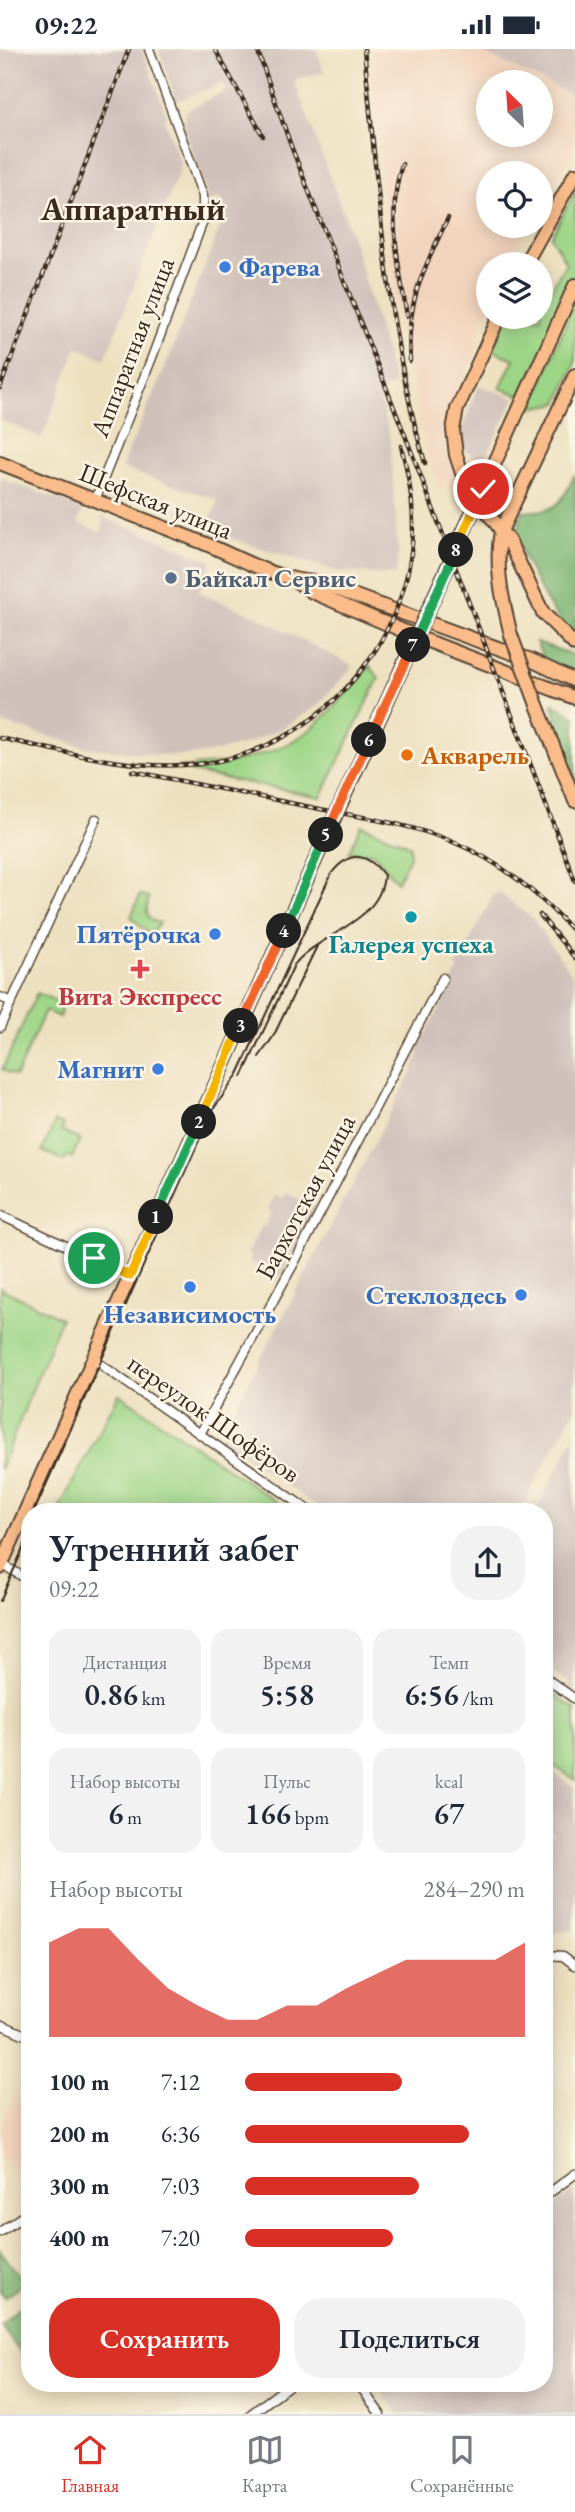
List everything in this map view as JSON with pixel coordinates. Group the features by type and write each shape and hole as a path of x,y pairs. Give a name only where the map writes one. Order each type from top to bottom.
{"main road":[{"path":"532,252 575,174"},
{"path":"29,1503 575,285"},
{"path":"493,329 464,391 453,430 456,455 465,482 516,555 543,613 575,645"},
{"path":"575,375 501,531 499,546 500,580 511,635 575,801"},
{"name":"Шефская улица","path":"0,463 295,581"},
{"path":"295,581 317,582 531,660 575,681"},
{"path":"295,581 312,592 420,638 575,698"},
{"path":"1,1565 21,1520"}],"street":[{"name":"Аппаратная улица","path":"95,501 203,221 203,197 149,49"},
{"path":"0,1027 96,819"},
{"name":"Бархотская улица","path":"200,1434 294,1263 443,978"},
{"path":"0,997 12,1002"},
{"path":"0,1215 130,1276"},
{"name":"переулок Шофёров","path":"93,1359 298,1503"},
{"path":"1,1565 21,1576"},
{"path":"553,1684 575,1699"},
{"path":"553,1955 563,1956 575,1965"},
{"path":"0,2024 21,2033"},
{"path":"553,2190 575,2174"},
{"path":"0,2232 21,2217"},
{"path":"251,2414 280,2392"},
{"path":"364,2392 380,2414"}],"shaded area":[{"path":"0,49 142,49 167,116 164,119 181,166 105,359 77,347 42,438 0,420"},
{"path":"159,49 317,49 324,72 294,80 353,239 395,386 377,390 390,438 398,551 396,575 339,572 206,531 218,500 121,468 166,365 224,217 224,208 219,198 209,202 184,128 185,111 227,90 222,83 176,101"},
{"path":"372,49 474,49 519,70 476,70 476,147 553,147 553,86 575,96 575,145 553,184 553,161 476,161 476,238 523,238 516,252 476,252 476,329 479,329 476,336 479,344 468,362 446,432 446,449 458,485 439,490 423,438 397,310 384,203 382,127 376,124 375,57"},
{"path":"474,49 565,49 575,53 575,96 553,86 553,70 519,70"},
{"path":"478,385 515,398 482,461 461,448 462,429"},
{"path":"0,478 83,509 78,523 101,532 101,516 212,561 199,592 256,616 353,666 317,706 281,729 243,745 205,754 169,756 84,747 0,722"},
{"path":"498,892 532,918 575,979 575,1409 524,1503 312,1503 219,1438 412,1071 419,1054 416,1052 451,987 449,986 459,969 456,967 494,894"},
{"path":"286,1192 316,1208 281,1277 249,1261 251,1256 247,1254 262,1225 265,1226 272,1213 267,1210 275,1195 282,1199"},
{"path":"575,1436 575,1692 566,1687 569,1683 553,1672 553,1503 539,1503"},
{"path":"553,1772 575,1788 575,1930 553,1932"},
{"path":"15,2096 21,2099 21,2164 13,2170 0,2152 0,2128"},
{"path":"575,2190 575,2414 398,2414 382,2392 553,2392 553,2206"}],"green space":[{"path":"575,191 575,284 521,396 500,388 514,359 492,350 502,329 553,329 553,286 566,263 552,238"},
{"path":"575,300 575,364 558,403 532,408"},
{"path":"575,474 575,638 558,619 539,588 519,543 518,532 522,511 544,510 557,505"},
{"path":"536,642 575,658 575,677 545,664"},
{"path":"370,666 379,678 321,797 191,772 193,766 252,757 294,741 322,720"},
{"path":"552,703 575,716 575,781 556,734 560,731"},
{"path":"361,825 410,845 410,857 397,882 374,854 349,852"},
{"path":"140,895 149,897 149,917 160,923 150,935 131,917"},
{"path":"37,993 61,1003 60,1017 45,1011 16,1076 2,1070"},
{"path":"55,1122 64,1125 61,1131 80,1140 72,1158 67,1156 65,1161 42,1151"},
{"path":"0,1288 61,1318 0,1470"},
{"path":"119,1394 278,1503 62,1503"},
{"path":"553,1694 575,1709 575,1780 553,1765"},
{"path":"0,2250 21,2278 21,2286 5,2298 0,2292"},
{"path":"19,2308 21,2310 21,2354 0,2325"}],"tram line":[{"path":"38,1503 212,1111 238,1074 331,874 351,858 364,858 371,862 384,875 380,891 372,905 294,965 242,1077"},
{"path":"259,1057 273,1037 317,946"},
{"path":"0,1601 21,1553"}],"railway":[{"path":"0,388 129,49"},
{"path":"215,49 263,136"},
{"path":"257,49 291,146 410,448 575,881"},
{"path":"364,49 392,310 425,463"},
{"path":"402,164 397,183 394,221 407,316"},
{"path":"410,361 411,320 418,286 448,218"},
{"path":"0,738 124,763 199,764 242,755 282,738 318,714 350,684 376,649 396,610 408,569 413,525 410,485 401,446"},
{"path":"132,771 390,823 438,836 471,850 504,870 534,893 575,933"},
{"path":"540,915 575,958"}],"place":[{"name":"Фарева","path":"225,267"},
{"name":"Байкал Сервис","path":"171,578"},
{"name":"Акварель","path":"407,755"},
{"name":"Галерея успеха","path":"411,917"},
{"name":"Пятёрочка","path":"215,934"},
{"name":"Вита Экспресс","path":"140,969"},
{"name":"Магнит","path":"158,1069"},
{"name":"Независимость","path":"190,1287"},
{"name":"Стеклоздесь","path":"521,1295"}],"district":[{"name":"Аппаратный","path":"133,208"}],"route":[{"path":"94,1258 130,1276 483,489"}]}
